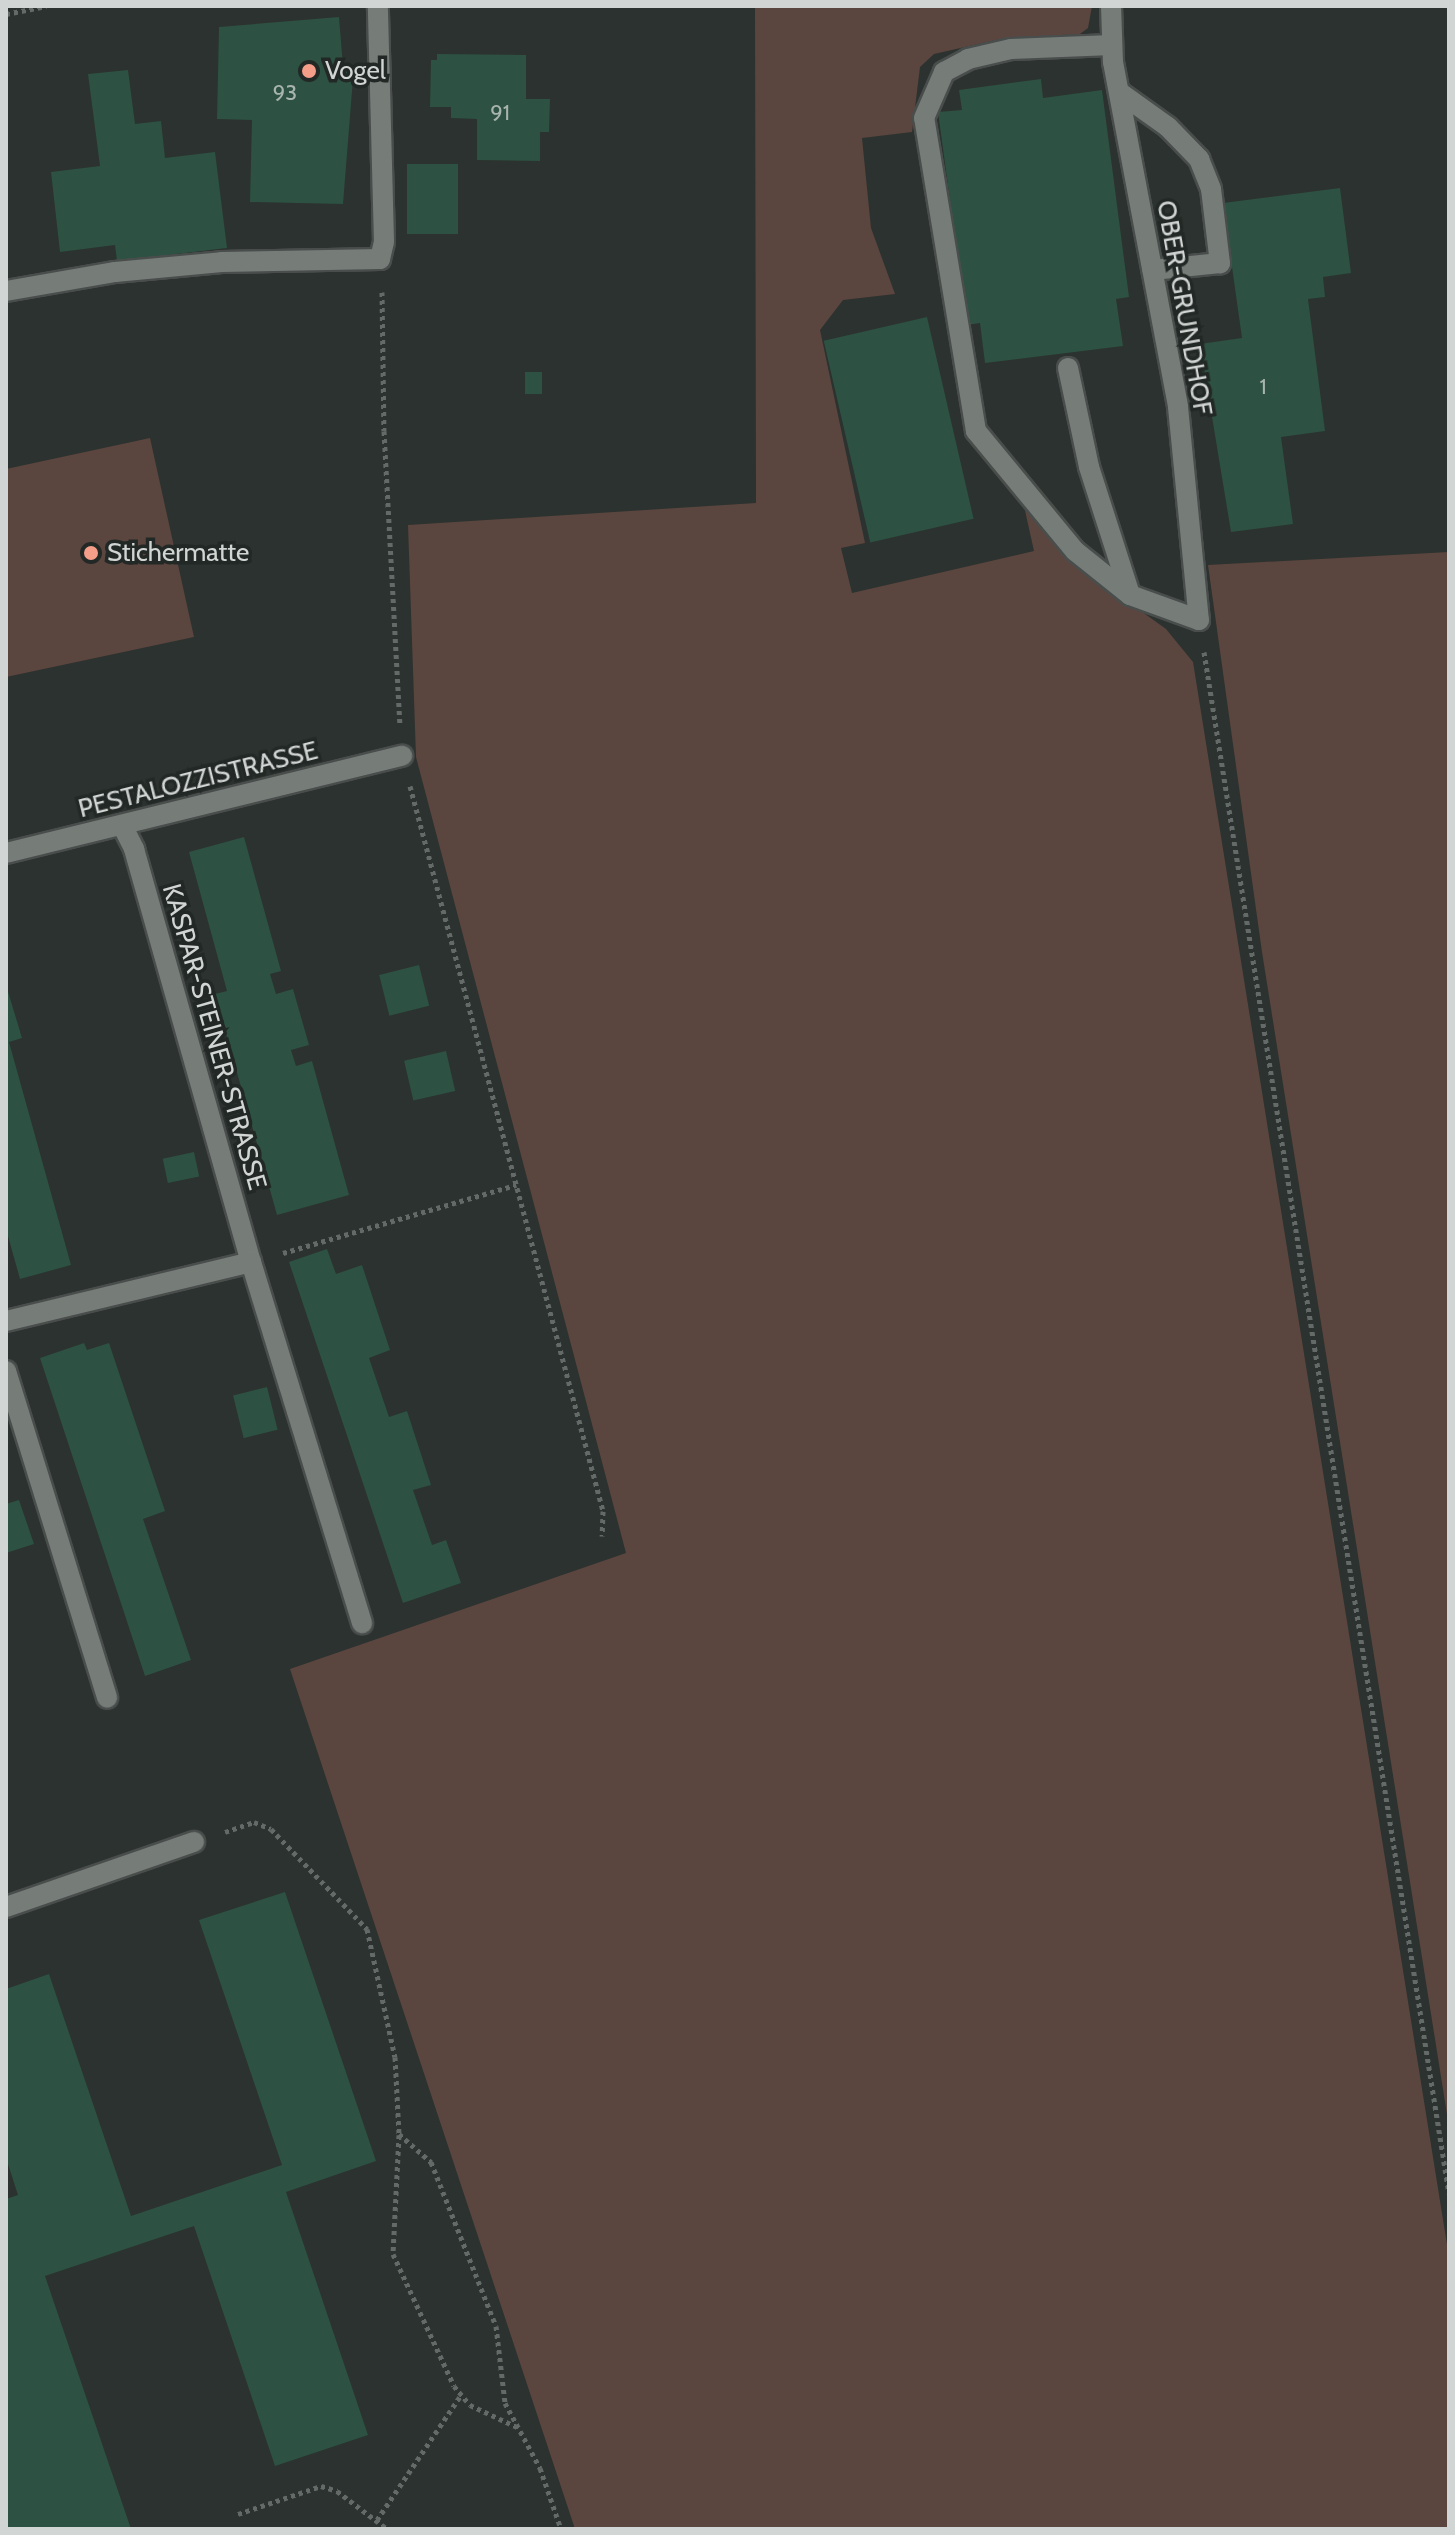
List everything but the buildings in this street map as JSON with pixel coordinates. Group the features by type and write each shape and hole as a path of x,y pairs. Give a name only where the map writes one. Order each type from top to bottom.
{"street":[{"path":"6,291 115,272 222,262 380,259 384,242 378,6"},
{"name":"OBER-GRUNDHOF","path":"1111,6 1112,45 1119,92 1178,407 1199,620"},
{"path":"1112,45 1011,49 968,59 944,72 924,118 976,431 1075,551 1130,595 1199,620"},
{"path":"1119,92 1168,127 1199,159 1211,189 1220,263 1152,270"},
{"path":"1068,368 1089,467 1130,595"},
{"name":"PESTALOZZISTRASSE","path":"6,853 123,827 402,756"},
{"name":"KASPAR-STEINER-STRASSE","path":"123,827 134,849 251,1262 362,1623"},
{"path":"6,1321 251,1262"},
{"path":"6,1371 107,1698"},
{"path":"6,1907 194,1842"}],"path":[{"path":"6,14 46,6"},
{"path":"380,259 402,756 603,1511 602,1536"},
{"path":"1199,620 1449,2194"},
{"path":"251,1262 516,1185"},
{"path":"194,1842 254,1822 271,1829 367,1929 395,2057 399,2134 393,2254 461,2395 492,2418 517,2427"},
{"path":"399,2134 431,2162 496,2326 505,2403 540,2468 561,2529"},
{"path":"376,2520 461,2395"},
{"path":"238,2514 321,2486 337,2491 387,2529"}],"shaded area":[{"path":"755,6 1092,6 1088,28 1080,34 1005,38 934,54 920,67 912,132 862,138 871,228 895,294 843,300 820,330 865,543 841,548 852,593 1034,551 1024,506 1109,588 1166,629 1193,662 1449,2257 1449,2529 575,2529 290,1669 626,1553 416,757 408,525 756,503"},
{"name":"Stichermatte","path":"150,438 194,637 6,677 6,469"},
{"path":"1449,552 1449,2127 1262,952 1208,565"}],"place":[{"name":"Vogel","path":"309,71"},
{"name":"Stichermatte","path":"91,553"}]}
